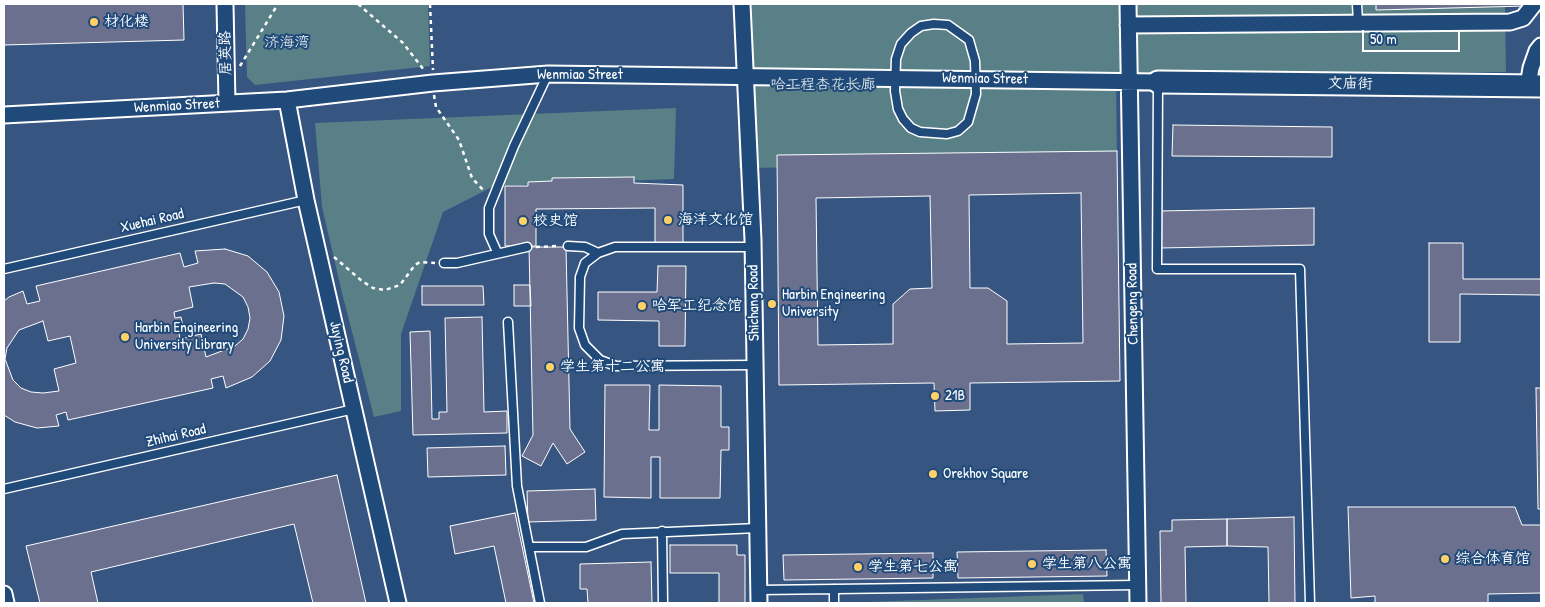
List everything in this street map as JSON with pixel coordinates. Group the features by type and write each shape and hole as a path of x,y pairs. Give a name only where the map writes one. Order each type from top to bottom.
{"main road":[{"name":"文庙街","path":"1158,82 1535,86"}],"street":[{"name":"居英路","path":"225,4 226,96"},
{"name":"Shichang Road","path":"742,4 753,246 759,597"},
{"name":"Chengeng Road","path":"1128,4 1138,603"},
{"path":"1128,25 1510,22 1523,18 1534,4"},
{"path":"1535,86 1531,68 1537,51 1541,46"},
{"name":"Wenmiao Street","path":"4,115 226,96 287,100 433,83 548,74 1158,82"},
{"name":"Juying Road","path":"287,100 306,200 398,603"},
{"path":"4,594 6,603"}],"lane":[{"path":"1357,4 1358,23"},
{"path":"934,24 948,25 969,40 975,61 976,94 968,122 958,131 947,134 920,132 903,119 898,109 896,78 896,59 901,44 916,29 934,24"},
{"path":"497,252 489,234 489,208 548,74"},
{"path":"1158,82 1157,269 1300,269 1310,603"},
{"name":"Xuehai Road","path":"4,269 306,200"},
{"path":"568,246 584,247 598,254"},
{"path":"753,246 615,247 598,254 585,263 580,277 578,328 585,345 600,360 616,366 755,365"},
{"path":"444,263 457,263 497,252 527,247"},
{"path":"508,322 514,460 517,486 540,603"},
{"name":"Zhihai Road","path":"4,489 354,409"},
{"path":"529,546 586,546 622,534 662,530 758,528"},
{"path":"662,530 663,603"},
{"path":"759,597 834,589 1138,585"},
{"path":"834,589 834,603"}],"path":[{"path":"226,96 278,4"},
{"path":"358,4 414,55 433,83"},
{"path":"430,4 433,83 436,107 456,134 472,178 492,198"},
{"path":"315,240 362,281 373,288 385,290 400,285 415,265 420,262 444,263"},
{"path":"527,247 568,246"}],"shaded area":[{"name":"Harbin Engineering University","path":"4,4 1541,4 1541,603 4,603"}],"green space":[{"name":"济海湾","path":"245,4 428,4 430,66 255,85 247,77"},
{"name":"哈工程杏花长廊","path":"737,4 1505,4 1506,72 1116,76 1117,164 739,168"},
{"path":"676,108 674,179 494,186 443,212 401,334 401,411 374,417 322,207 315,123"},
{"path":"1083,594 1084,603 840,603"}],"building":[{"name":"材化楼","path":"4,4 183,4 184,40 4,45"},
{"path":"1376,4 1525,4 1525,6 1376,10"},
{"path":"1173,125 1332,127 1332,157 1172,156"},
{"path":"1117,151 1120,381 970,383 970,410 935,411 934,383 779,385 777,155","holes":["1081,193 1083,343 1007,344 1007,301 988,288 970,288 969,195","930,196 932,288 910,289 893,304 893,344 818,345 816,198"]},
{"path":"634,177 634,183 683,185 683,243 655,243 655,208 536,209 536,246 505,246 505,186 528,186 528,182 552,181 552,178"},
{"path":"1314,208 1314,245 1160,248 1159,211"},
{"path":"1429,243 1463,243 1463,279 1541,279 1541,295 1460,294 1460,342 1429,342"},
{"name":"学生第十二公寓","path":"529,247 566,247 570,429 585,452 567,464 553,443 541,466 522,456 533,435"},
{"name":"Harbin Engineering University Library","path":"225,249 248,256 267,272 279,292 284,316 281,340 270,361 252,377 226,388 223,376 211,379 213,388 68,420 66,412 56,415 59,426 37,428 15,422 4,415 4,301 23,291 27,304 40,301 36,286 180,253 184,267 198,263 195,251","holes":["214,283 225,284 243,297 248,307 250,318 248,329 243,339 235,346 206,357 201,334 180,339 179,333 184,332 181,317 175,318 174,312 193,307 189,287","43,321 48,341 70,336 76,363 54,369 59,391 31,392 21,388 13,380 5,359 7,348 19,330"]},
{"name":"哈军工纪念馆","path":"658,266 686,266 685,346 659,346 659,321 598,320 598,292 657,292"},
{"path":"514,285 530,285 531,306 514,306"},
{"path":"422,286 483,286 484,305 422,305"},
{"path":"482,317 484,412 507,411 507,433 413,435 410,332 430,331 432,419 439,419 439,412 447,412 445,318"},
{"path":"605,385 650,385 649,430 659,430 659,385 721,386 721,427 729,427 729,450 721,450 720,498 660,498 660,457 651,457 651,498 604,497"},
{"path":"1536,388 1541,388 1541,509 1538,509"},
{"path":"505,446 506,475 428,477 427,448"},
{"path":"337,475 366,603 313,603 294,524 91,572 98,603 40,603 26,546"},
{"path":"595,489 596,520 528,522 527,491"},
{"name":"综合体育馆","path":"1348,507 1515,507 1522,525 1541,525 1541,593 1488,594 1488,603 1375,603 1375,596 1351,598"},
{"path":"515,513 534,603 506,603 494,546 455,554 450,526"},
{"path":"1294,517 1295,603 1269,603 1268,547 1227,546 1227,519"},
{"path":"1227,519 1227,546 1185,547 1186,603 1161,603 1160,531 1172,531 1172,520"},
{"path":"670,545 737,545 737,555 745,555 745,603 719,603 719,573 670,573"},
{"name":"学生第八公寓","path":"1106,550 1107,576 958,578 957,552"},
{"name":"学生第七公寓","path":"933,553 933,578 784,580 783,555"},
{"path":"651,562 652,603 588,603 587,589 580,589 580,564"}],"place":[{"name":"材化楼","path":"94,22"},
{"name":"海洋文化馆","path":"668,220"},
{"name":"校史馆","path":"523,221"},
{"name":"Harbin Engineering University","path":"772,304"},
{"name":"哈军工纪念馆","path":"642,306"},
{"name":"Harbin Engineering University Library","path":"125,337"},
{"name":"学生第十二公寓","path":"550,367"},
{"name":"21B","path":"935,396"},
{"name":"Orekhov Square","path":"933,474"},
{"name":"综合体育馆","path":"1445,559"},
{"name":"学生第八公寓","path":"1032,564"},
{"name":"学生第七公寓","path":"858,567"}]}
